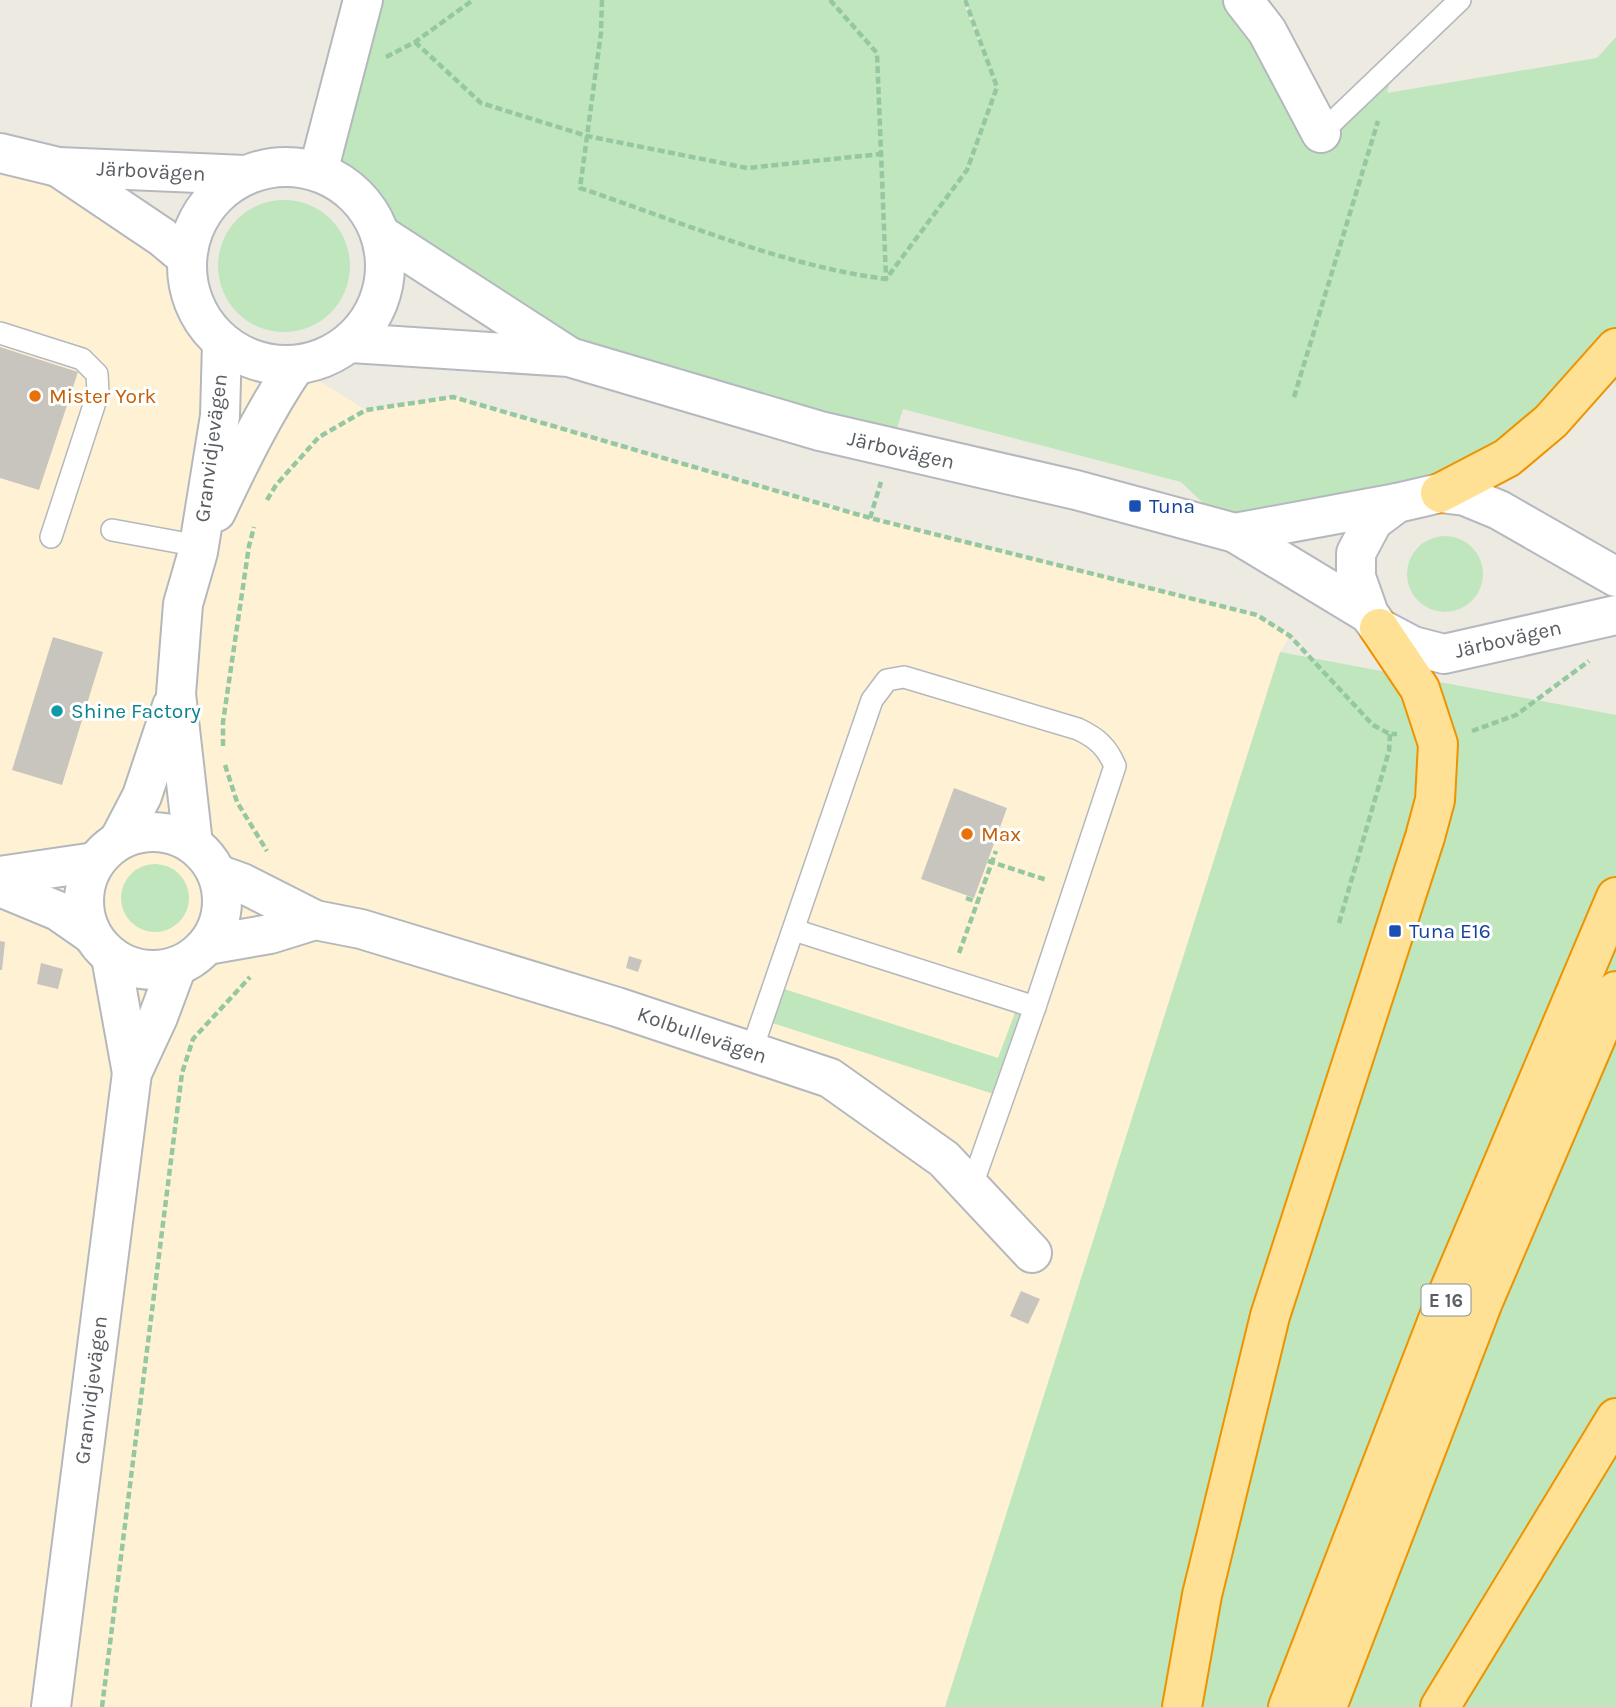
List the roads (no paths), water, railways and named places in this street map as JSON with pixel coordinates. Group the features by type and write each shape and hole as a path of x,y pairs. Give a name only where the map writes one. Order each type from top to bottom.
{"highway":[{"path":"1440,493 1507,458 1551,421 1616,348"},
{"path":"1182,1707 1202,1595 1270,1316 1435,800 1438,744 1420,689 1374,621"},
{"name":"E 16","path":"1288,1707 1449,1291 1616,897"},
{"name":"E 16","path":"1327,1707 1483,1301 1616,991"},
{"path":"1440,1707 1616,1418"}],"street":[{"path":"318,172 363,0"},
{"path":"1243,0 1267,31 1321,133"},
{"name":"Järbovägen","path":"0,153 58,167 245,175"},
{"name":"Järbovägen","path":"58,167 162,237 186,257"},
{"path":"275,167 303,168 318,172 348,187 369,209 381,234 385,261 382,296 370,322 351,342 323,359 295,366 268,365 222,343 201,320 188,289 186,257 196,223 226,187 245,175 275,167"},
{"name":"Järbovägen","path":"381,234 569,357"},
{"name":"Järbovägen","path":"351,342 569,357 820,431 1076,490 1235,533 1413,646 1444,654 1616,615"},
{"name":"Granvidjevägen","path":"193,844 176,694 183,604 198,549 220,416 222,343"},
{"name":"Granvidjevägen","path":"198,549 247,445 295,366"},
{"name":"Järbovägen","path":"1235,533 1440,493 1465,496 1499,510 1616,577"},
{"name":"Järbovägen","path":"1374,621 1356,577 1356,553 1373,521 1397,503"},
{"name":"Granvidjevägen","path":"107,851 142,796 176,694"},
{"path":"0,876 107,851 138,834 156,832 176,835 193,844 207,857 217,874 222,892 222,911 216,929 192,956"},
{"path":"101,946 85,916 83,898 87,879 107,851"},
{"name":"Kolbullevägen","path":"217,874 242,883 272,917 315,920 360,929 617,1007 830,1078 944,1158 1032,1253"},
{"path":"0,887 58,911 126,965 142,970 160,970 272,917"},
{"name":"Granvidjevägen","path":"101,946 132,1073"},
{"name":"Granvidjevägen","path":"51,1707 132,1073 158,1017 192,956"}],"lane":[{"path":"1321,133 1460,0"},
{"path":"0,333 82,359 97,374 98,393 51,537"},
{"path":"112,530 198,549"},
{"path":"751,1052 872,700 887,680 904,677 1079,729 1096,737 1108,750 1115,766 1035,1007 971,1188"},
{"path":"794,930 1035,1007"}],"place":[{"name":"Mister York","path":"35,396"},
{"name":"Tuna","path":"1135,506"},
{"name":"Shine Factory","path":"57,711"},
{"name":"Max","path":"967,834"},
{"name":"Tuna E16","path":"1395,931"}]}
